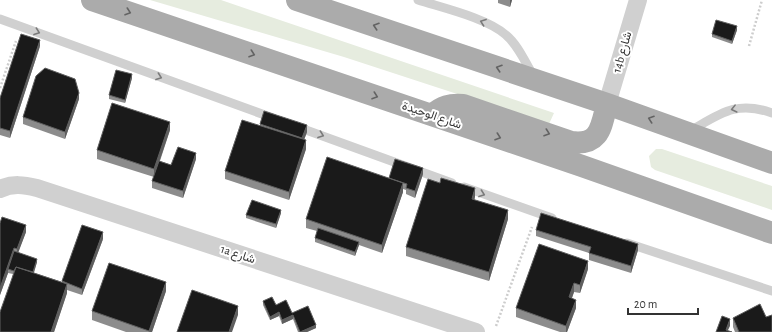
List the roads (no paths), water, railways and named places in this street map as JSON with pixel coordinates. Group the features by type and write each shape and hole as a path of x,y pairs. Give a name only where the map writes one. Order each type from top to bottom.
{"main road":[{"name":"شارع الوحيدة","path":"92,0 641,186 772,233"},
{"path":"297,0 607,104 772,163"},
{"path":"432,115 440,108 452,104 463,105 571,142 581,143 591,140 599,133 607,104"}],"street":[{"name":"14b شارع","path":"607,104 638,0"},
{"name":"1a شارع","path":"0,189 6,186 22,184 37,188 476,332"}],"lane":[{"path":"418,0 494,26 506,35 516,47 536,80"},
{"path":"0,19 559,221"},
{"path":"688,133 726,112 741,108 756,107 772,113"},
{"path":"618,240 772,292"}]}
